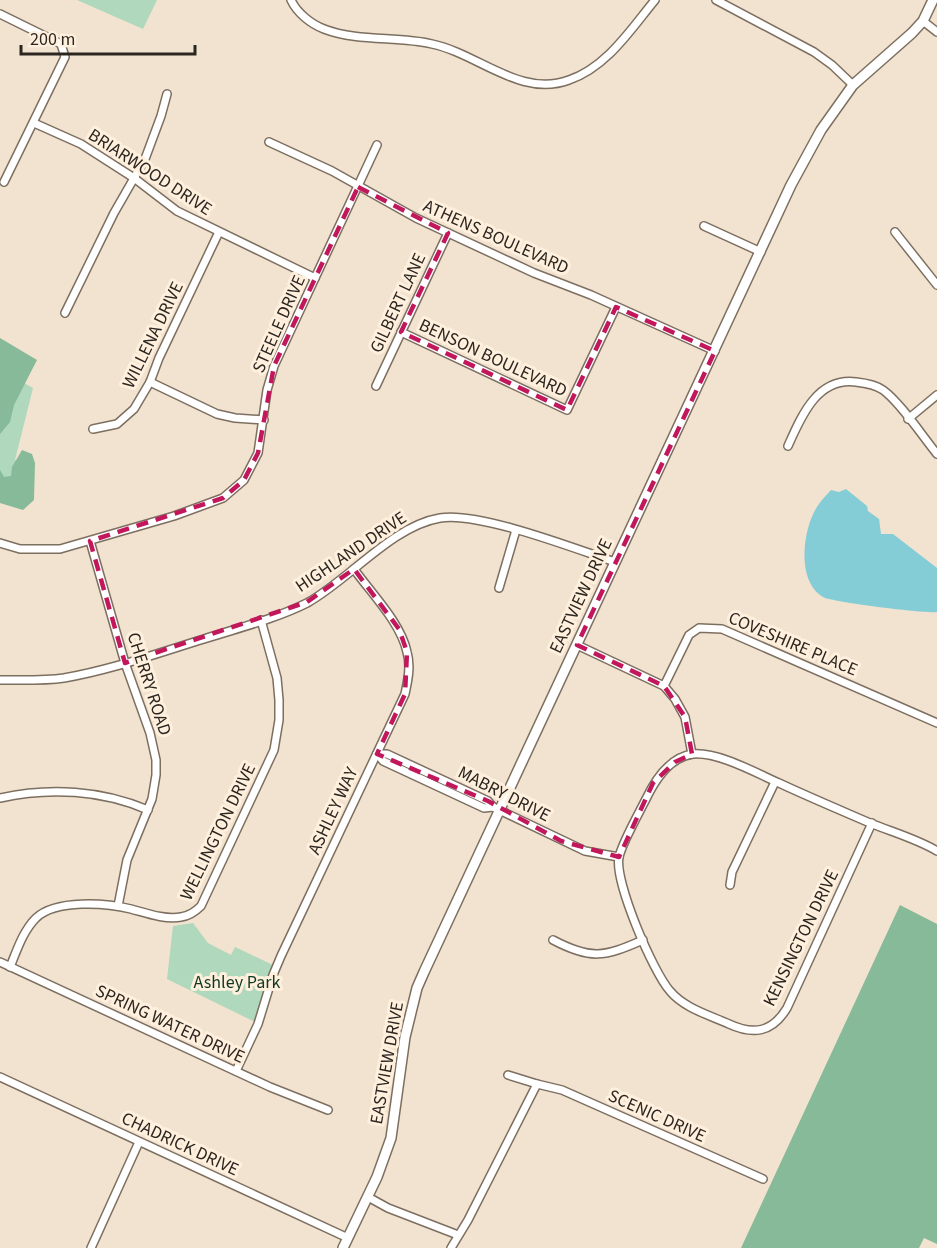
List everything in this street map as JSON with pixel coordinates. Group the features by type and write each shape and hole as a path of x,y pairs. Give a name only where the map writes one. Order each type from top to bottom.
{"street":[{"path":"291,0 303,17 331,32 433,44 463,54 517,81 549,85 570,80 597,65 613,50 655,0"},
{"path":"716,0 814,52 853,85"},
{"name":"EASTVIEW DRIVE","path":"343,1248 383,1164 391,1138 405,1037 417,988 496,809 577,645 804,159 821,130 853,85 912,33 923,21 933,0"},
{"path":"0,14 61,44 65,57 4,182"},
{"path":"923,21 937,32"},
{"path":"65,313 114,213 145,159 167,94"},
{"name":"BRIARWOOD DRIVE","path":"34,123 81,144 134,178 177,211 315,278"},
{"name":"ATHENS BOULEVARD","path":"269,142 332,171 358,187 448,233 534,273 591,295 715,351"},
{"name":"STEELE DRIVE","path":"0,543 20,549 60,549 174,516 223,498 244,480 258,453 267,390 274,366 377,145"},
{"path":"704,226 761,252"},
{"name":"WILLENA DRIVE","path":"93,429 117,423 134,408 150,382 159,358 219,232"},
{"path":"895,232 937,285"},
{"name":"GILBERT LANE","path":"376,386 448,233"},
{"name":"BENSON BOULEVARD","path":"401,332 567,410 616,307"},
{"path":"788,446 800,419 819,393 833,384 846,381 870,384 883,390 937,454"},
{"path":"150,382 217,414 264,420"},
{"path":"908,419 937,395"},
{"name":"HIGHLAND DRIVE","path":"0,680 37,681 64,678 125,663 261,621 307,603 411,528 440,518 461,517 516,530 615,562"},
{"path":"499,588 516,530"},
{"name":"CHERRY ROAD","path":"90,541 125,663 150,733 156,759 155,788 127,860 118,906"},
{"name":"ASHLEY WAY","path":"236,1071 258,1024 281,956 405,694 409,672 407,652 399,629 354,569"},
{"name":"WELLINGTON DRIVE","path":"10,967 25,933 37,917 51,909 73,904 118,906 179,918 194,913 205,900 274,750 279,720 277,678 261,621"},
{"name":"COVESHIRE PLACE","path":"664,686 689,635 699,628 722,628 937,723"},
{"path":"577,645 664,686 675,699 685,717 692,754"},
{"name":"MABRY DRIVE","path":"377,754 383,761 484,808 496,809 585,851 619,856"},
{"path":"619,856 653,783 675,762 692,754 712,756 937,851"},
{"path":"730,885 732,872 775,782"},
{"path":"0,798 84,792 127,801 148,810"},
{"name":"KENSINGTON DRIVE","path":"619,856 620,876 643,940 658,974 670,992 687,1005 743,1030 756,1031 771,1025 782,1016 787,1008 872,823"},
{"path":"552,940 571,950 593,954 613,953 643,940"},
{"name":"SPRING WATER DRIVE","path":"0,962 236,1071 328,1110"},
{"name":"SCENIC DRIVE","path":"508,1075 562,1090 763,1179"},
{"name":"CHADRICK DRIVE","path":"0,1077 348,1238"},
{"path":"451,1248 468,1220 537,1084"},
{"path":"91,1248 139,1142"},
{"path":"368,1197 388,1208 458,1235"}],"highlighted area":[{"path":"358,187 448,233 401,332 567,410 616,307 715,351 577,645 664,686 685,717 692,754 675,762 653,783 619,857 561,841 488,801 377,754 405,694 407,652 399,629 354,569 307,602 125,663 90,541 223,498 244,480 258,453 274,366"}],"green space":[{"path":"77,0 157,0 143,29"},
{"path":"0,338 37,360 14,405 10,422 0,434"},
{"path":"0,370 33,388 15,460 31,467 0,492"},
{"path":"22,450 32,454 35,463 34,500 23,510 0,503 0,470 4,477 11,476 12,467"},
{"path":"900,905 937,924 937,1244 924,1238 919,1248 741,1248"},
{"name":"Ashley Park","path":"193,923 208,943 231,955 235,947 273,965 255,1022 167,979 173,926"}],"water":[{"path":"846,489 879,519 881,534 893,534 937,568 937,612 843,602 823,597 814,589 808,579 805,566 804,552 809,525 813,513 831,490 839,492"}]}
